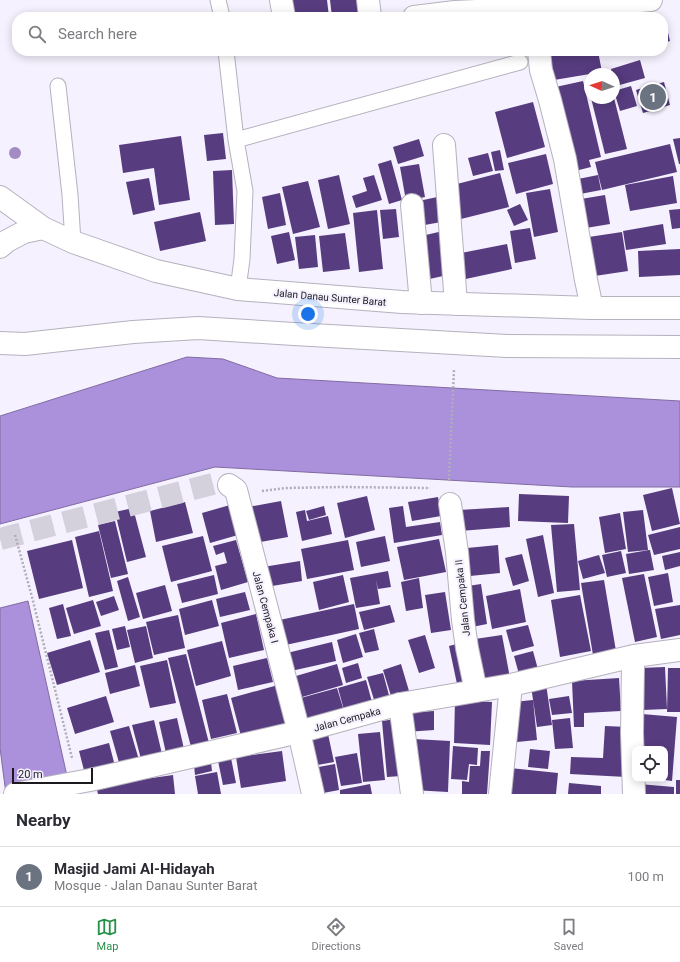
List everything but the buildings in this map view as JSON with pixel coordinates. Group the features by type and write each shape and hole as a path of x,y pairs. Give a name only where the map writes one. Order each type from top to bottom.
{"street":[{"path":"281,0 283,12"},
{"path":"368,0 369,12"},
{"path":"433,12 455,6 536,8 651,0"},
{"path":"540,56 541,70 565,159 592,308"},
{"path":"444,145 456,304"},
{"name":"Jalan Danau Sunter Barat","path":"0,197 43,228 73,242 156,271 238,289 421,303 592,308 680,308"},
{"path":"412,205 421,303"},
{"path":"0,247 7,241 24,232 43,228"},
{"path":"1,344 25,344 133,332 198,328 507,346 680,347"},
{"name":"Jalan Cempaka I","path":"233,490 299,732 313,794"},
{"name":"Jalan Cempaka II","path":"450,494 463,620 476,691"},
{"name":"Jalan Cempaka","path":"16,794 83,785 299,732 400,704 512,684 634,656 680,650"},
{"path":"634,656 632,733 634,794"},
{"path":"500,794 512,684"},
{"path":"400,704 412,794"}],"lane":[{"path":"218,0 221,12"},
{"path":"227,56 236,140 245,191 242,258 238,289"},
{"path":"236,140 520,62"},
{"path":"58,86 70,195 73,242"}],"path":[{"path":"450,494 453,378"},
{"path":"233,490 342,487 428,488"},
{"path":"15,535 83,785"}],"shaded area":[{"path":"187,357 223,359 277,378 680,401 680,487 572,487 215,467 0,524 0,416"},
{"path":"28,601 71,794 6,794 0,748 0,608"}],"tunnel":[{"path":"0,539 216,483 229,485"}],"place":[{"name":"Masjid Jami Al-Hidayah","path":"653,97"}]}
